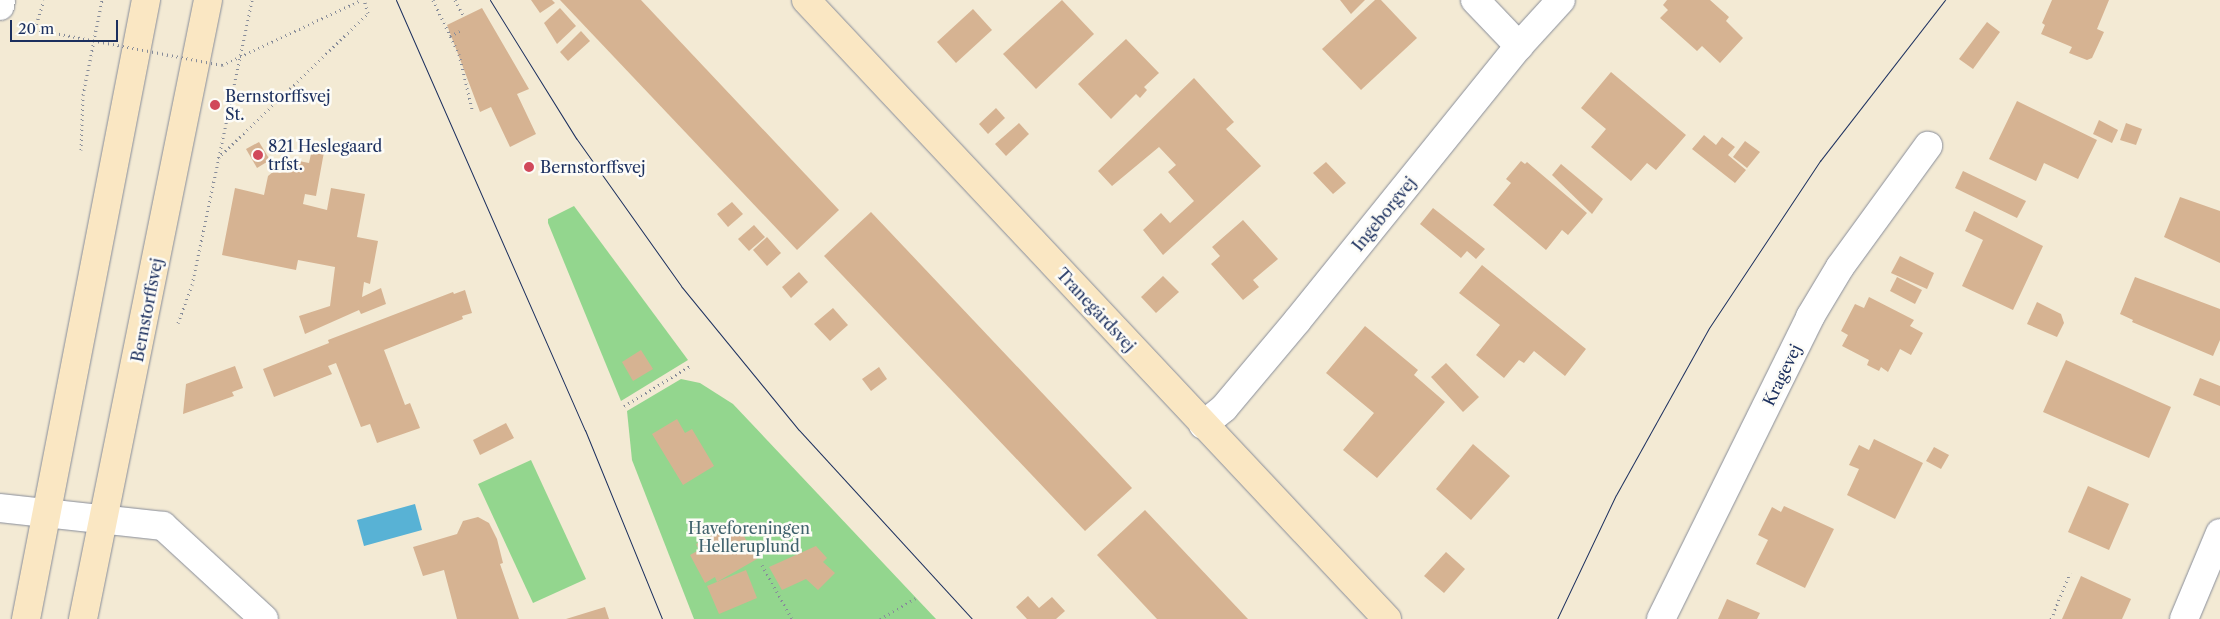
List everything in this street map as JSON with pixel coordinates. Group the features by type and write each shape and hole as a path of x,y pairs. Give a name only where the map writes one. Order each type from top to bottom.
{"street":[{"path":"0,6 1,0"},
{"path":"26,619 146,0"},
{"name":"Bernstorffsvej","path":"83,619 208,0"},
{"name":"Tranegårdsvej","path":"806,0 1387,619"},
{"path":"1475,0 1519,46"},
{"name":"Ingeborgvej","path":"1203,424 1224,408 1297,321 1519,46 1561,0"},
{"name":"Kragevej","path":"1661,619 1810,317 1840,267 1928,146"},
{"path":"0,508 163,526 264,619"},
{"path":"2184,619 2220,533"}],"path":[{"path":"36,29 44,0"},
{"path":"137,359 176,331 192,285 252,0"},
{"path":"44,31 222,66 362,0 368,13 218,158"},
{"path":"433,0 459,54 472,108"},
{"path":"455,0 464,17"},
{"path":"450,36 460,31"},
{"path":"624,406 690,366"},
{"path":"762,565 792,619"},
{"path":"2051,619 2070,573"},
{"path":"880,619 916,598"}],"green space":[{"path":"574,206 688,360 621,401 548,223 548,219"},
{"name":"Haveforeningen Helleruplund","path":"681,379 700,383 733,404 936,619 694,619 632,460 627,411"},
{"path":"531,460 586,579 533,603 478,484"}],"water":[{"path":"415,504 422,530 364,546 357,520"}],"building":[{"path":"531,0 552,0 555,3 540,13"},
{"path":"560,0 641,0 839,210 797,250"},
{"path":"1062,0 1094,34 1036,89 1003,54"},
{"path":"1340,0 1365,0 1351,14"},
{"path":"1375,0 1381,0 1417,38 1361,90 1322,49"},
{"path":"1667,0 1710,0 1729,17 1726,21 1743,38 1720,63 1702,46 1697,51 1660,18 1668,10 1663,5"},
{"path":"2052,0 2109,0 2097,29 2104,32 2092,58 2087,60 2069,53 2072,47 2041,34 2045,25 2042,23"},
{"path":"482,8 529,89 517,94 536,134 510,147 491,107 480,112 447,25"},
{"path":"560,8 576,26 557,44 544,23"},
{"path":"973,9 992,30 956,63 937,42"},
{"path":"1987,22 2000,32 1973,69 1959,59"},
{"path":"581,31 590,41 568,61 560,52"},
{"path":"1126,39 1159,73 1144,87 1147,90 1140,98 1136,94 1111,119 1078,84"},
{"path":"1611,72 1686,135 1656,170 1647,163 1631,181 1591,147 1606,129 1581,108"},
{"path":"1194,78 1234,122 1226,129 1261,166 1163,255 1143,230 1161,213 1170,223 1194,201 1168,172 1176,165 1159,147 1112,186 1098,171"},
{"path":"2017,101 2097,140 2078,179 2044,163 2036,181 1989,159"},
{"path":"996,108 1005,118 988,134 979,124"},
{"path":"2099,120 2118,130 2112,143 2093,134"},
{"path":"1019,123 1029,134 1006,156 995,144"},
{"path":"2126,123 2142,129 2136,145 2120,140"},
{"path":"1704,135 1716,145 1722,137 1735,147 1728,155 1746,170 1735,183 1692,149"},
{"path":"1745,141 1760,152 1747,168 1733,157"},
{"name":"821 Heslegaard trfst.","path":"259,142 270,160 257,168 246,149"},
{"path":"312,149 324,152 316,196 305,194 303,204 327,210 331,188 365,194 357,237 378,241 370,284 364,282 362,297 381,288 386,304 361,314 359,310 305,334 299,316 330,306 335,267 298,260 296,270 222,255 235,188 264,195 268,176 289,159 309,163"},
{"path":"1521,161 1525,164 1527,162 1587,213 1568,235 1562,230 1546,250 1493,205 1511,183 1506,179"},
{"path":"1326,162 1346,183 1333,194 1313,173"},
{"path":"1561,164 1603,199 1592,214 1552,175"},
{"path":"1963,171 2026,201 2017,218 1955,188"},
{"path":"2180,197 2220,211 2220,263 2164,237"},
{"path":"732,202 743,214 728,227 717,214"},
{"path":"1433,208 1485,249 1476,259 1467,251 1461,258 1420,224"},
{"path":"1974,211 2043,246 2013,310 1962,286 1983,240 1965,231"},
{"path":"871,212 1132,488 1085,531 824,256"},
{"path":"1243,220 1278,259 1253,280 1259,287 1243,300 1211,264 1220,256 1212,247"},
{"path":"754,225 765,237 749,251 738,239"},
{"path":"767,237 781,253 767,266 753,250"},
{"path":"1900,256 1934,273 1927,289 1891,273"},
{"path":"1482,265 1586,349 1565,376 1534,351 1524,363 1519,360 1504,378 1476,355 1500,325 1459,293"},
{"path":"799,272 808,282 791,298 782,287"},
{"path":"1163,276 1179,292 1156,313 1141,297"},
{"path":"1897,277 1922,290 1915,304 1890,291"},
{"path":"2135,277 2220,309 2220,340 2213,356 2132,322 2133,320 2120,314"},
{"path":"465,290 472,313 462,316 463,319 384,350 405,405 410,403 420,428 377,443 370,424 361,427 336,363 328,366 332,374 274,397 263,369 329,343 328,340 453,292 454,294"},
{"path":"1869,297 1914,320 1910,326 1923,333 1911,355 1900,349 1888,372 1881,367 1879,371 1867,365 1869,360 1842,346 1848,335 1841,331 1855,304 1864,308"},
{"path":"2037,302 2061,314 2064,323 2057,337 2027,324"},
{"path":"833,308 848,325 830,341 814,324"},
{"path":"1365,326 1418,370 1414,375 1445,402 1377,478 1343,450 1374,413 1326,373"},
{"path":"641,350 653,369 633,381 622,362"},
{"path":"2066,360 2171,407 2149,458 2043,412"},
{"path":"1446,363 1479,397 1463,412 1431,377"},
{"path":"235,366 243,388 232,392 234,396 183,414 186,384"},
{"path":"879,367 887,379 871,391 862,379"},
{"path":"2200,378 2220,386 2220,406 2193,395"},
{"path":"677,419 685,433 692,429 714,466 683,485 652,434"},
{"path":"506,423 514,438 480,455 473,440"},
{"path":"1874,439 1923,463 1895,519 1847,495 1859,469 1849,465 1859,445 1869,450"},
{"path":"1473,444 1510,476 1471,520 1436,489"},
{"path":"1934,447 1949,455 1941,469 1926,461"},
{"path":"2088,486 2129,504 2109,550 2068,532"},
{"path":"1784,506 1834,529 1805,588 1756,564 1768,540 1758,535 1772,507 1781,512"},
{"path":"1145,510 1248,619 1157,619 1097,555"},
{"path":"478,517 489,523 497,539 503,563 500,564 519,619 457,619 444,570 423,576 413,547 457,534 463,521"},
{"path":"736,522 757,559 717,582 715,577 705,583 690,555 699,550 696,544"},
{"path":"816,546 827,558 823,562 835,573 818,590 806,579 782,590 769,567"},
{"path":"1446,552 1465,569 1444,593 1424,576"},
{"path":"746,570 757,598 719,614 707,586"},
{"path":"2081,576 2131,599 2122,619 2062,619"},
{"path":"1028,596 1039,608 1052,597 1065,611 1056,619 1027,619 1016,607"},
{"path":"1727,599 1760,613 1757,619 1718,619"},
{"path":"605,607 609,619 566,619"}],"tram line":[{"path":"396,0 585,430 662,619"},
{"path":"490,0 576,138 681,286 799,430 972,619"},
{"path":"1557,619 1616,495 1709,328 1820,161 1945,0"}],"place":[{"name":"Bernstorffsvej St.","path":"215,105"},
{"name":"821 Heslegaard trfst.","path":"258,155"},
{"name":"Bernstorffsvej","path":"529,167"}]}
